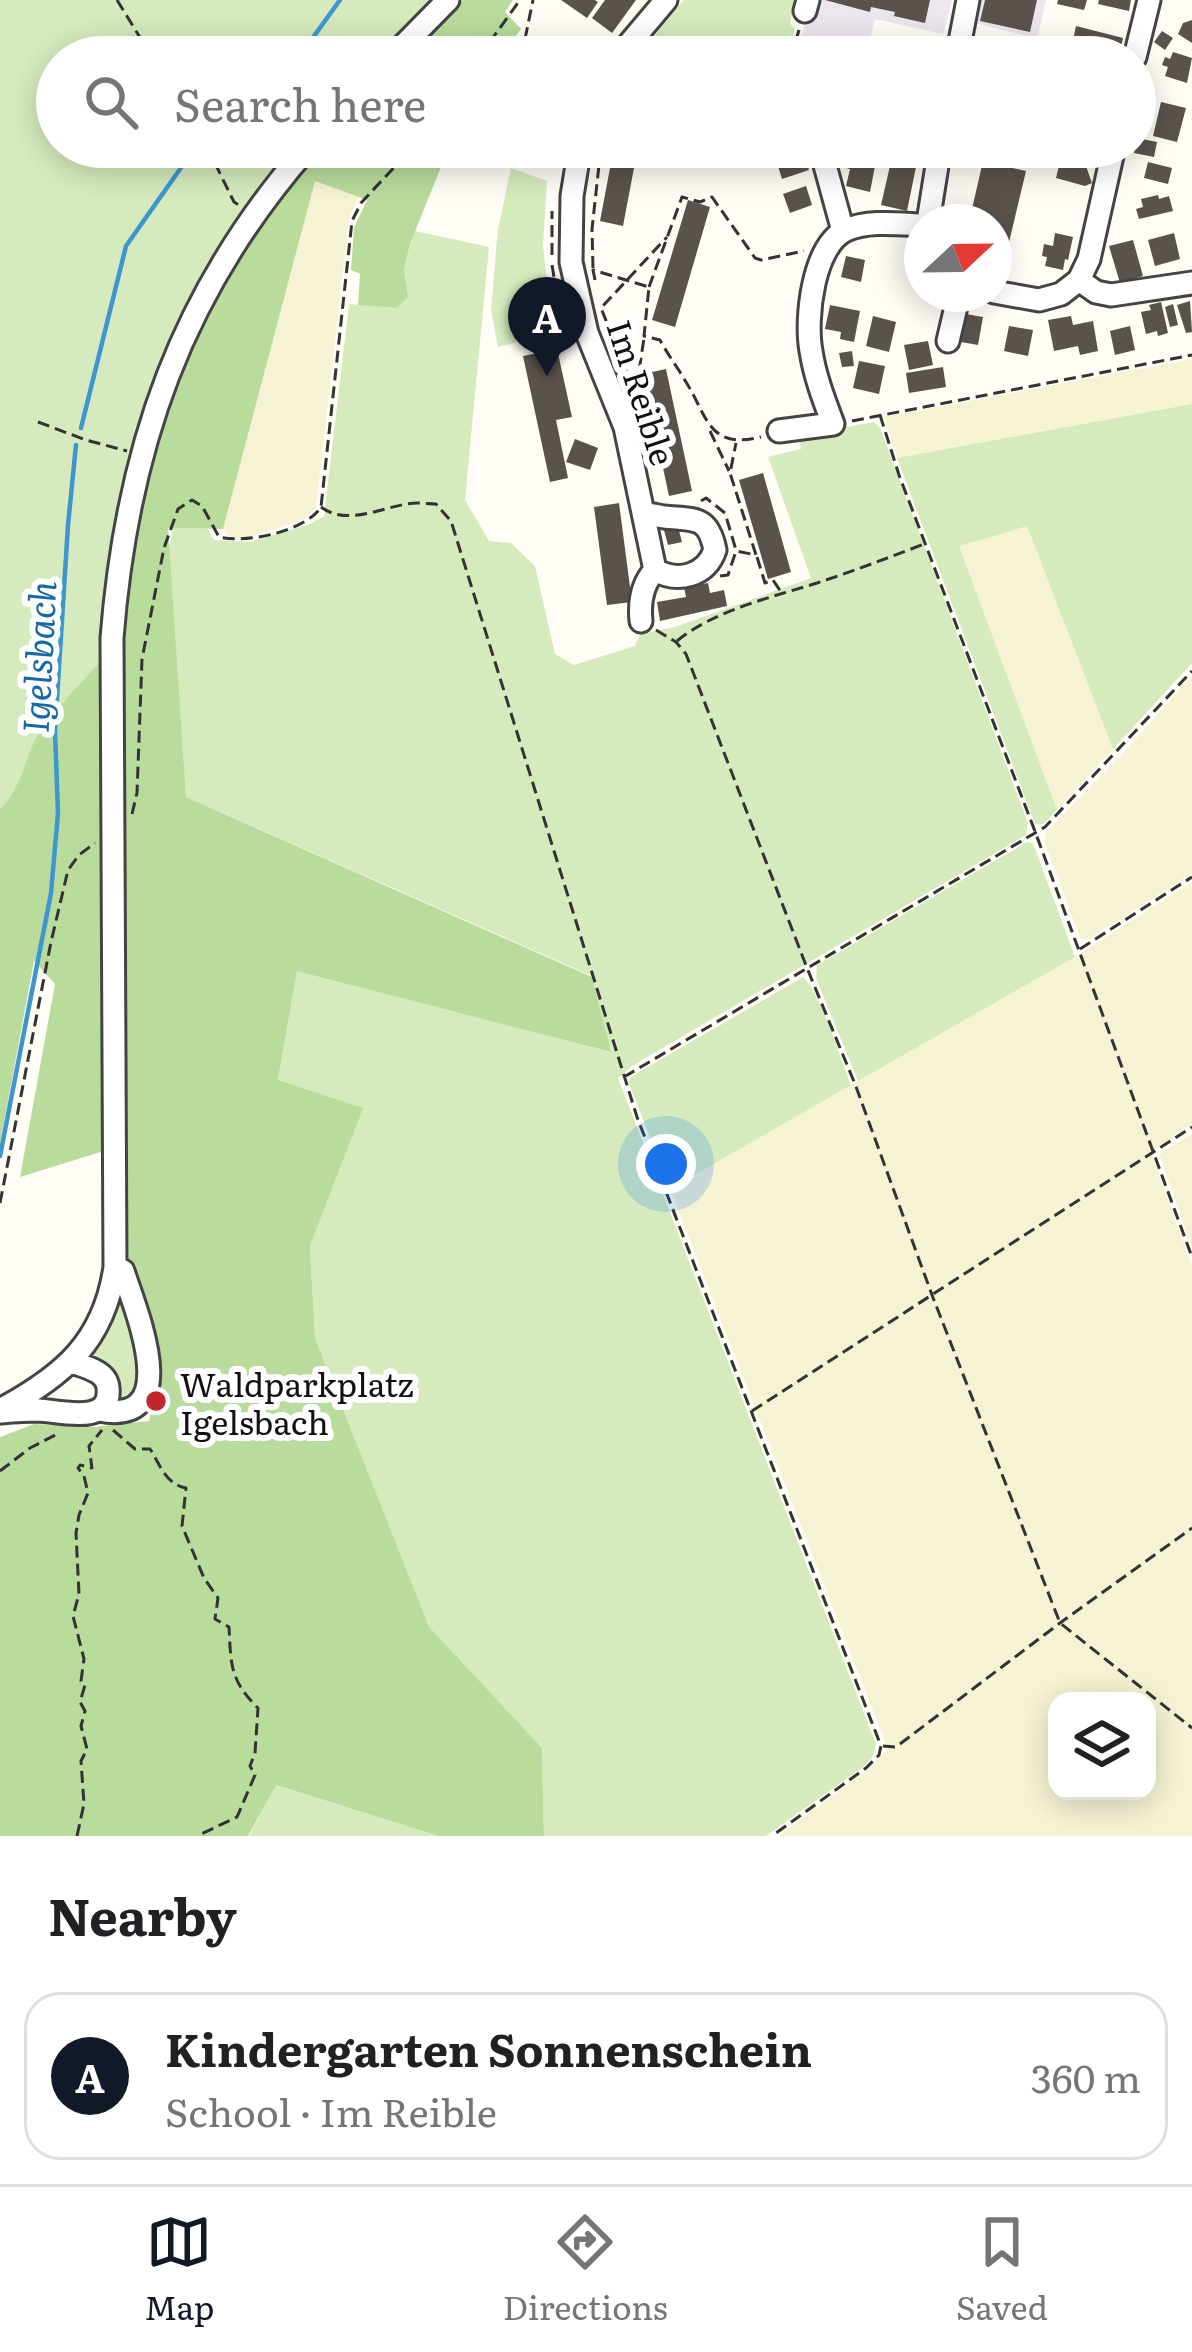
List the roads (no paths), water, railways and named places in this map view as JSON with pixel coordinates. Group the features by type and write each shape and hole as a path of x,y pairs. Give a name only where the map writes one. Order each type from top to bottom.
{"street":[{"path":"413,36 448,0"},
{"path":"636,36 666,0"},
{"path":"961,36 968,0"},
{"path":"1140,36 1149,0"},
{"path":"0,1411 72,1362 105,1310 115,1268 112,638 121,544 140,455 164,380 204,297 254,214 291,168"},
{"name":"Im Reible","path":"577,168 571,262 587,332 626,427 655,570 672,577 707,567 715,550 701,522 644,514"},
{"path":"826,168 843,231"},
{"path":"929,204 936,168"},
{"path":"1012,295 1040,300 1061,294 1079,280 1089,259 1109,168"},
{"path":"779,431 833,424 809,344 823,250 843,231 862,225 904,224"},
{"path":"1079,280 1096,292 1111,295 1192,283"},
{"path":"948,341 955,312"},
{"path":"640,621 646,580 655,570"},
{"path":"0,1411 124,1411 145,1397 150,1365 145,1340 122,1271 115,1268"},
{"path":"72,1362 105,1379 109,1389 99,1410"}],"waterway":[{"name":"Igelsbach","path":"314,36 340,0"},
{"name":"Igelsbach","path":"81,428 126,246 181,168"},
{"name":"Igelsbach","path":"0,1156 51,893 58,813 55,731 76,445"}],"place":[{"name":"Kindergarten Sonnenschein","path":"547,376"},
{"name":"Waldparkplatz Igelsbach","path":"156,1401"}]}
